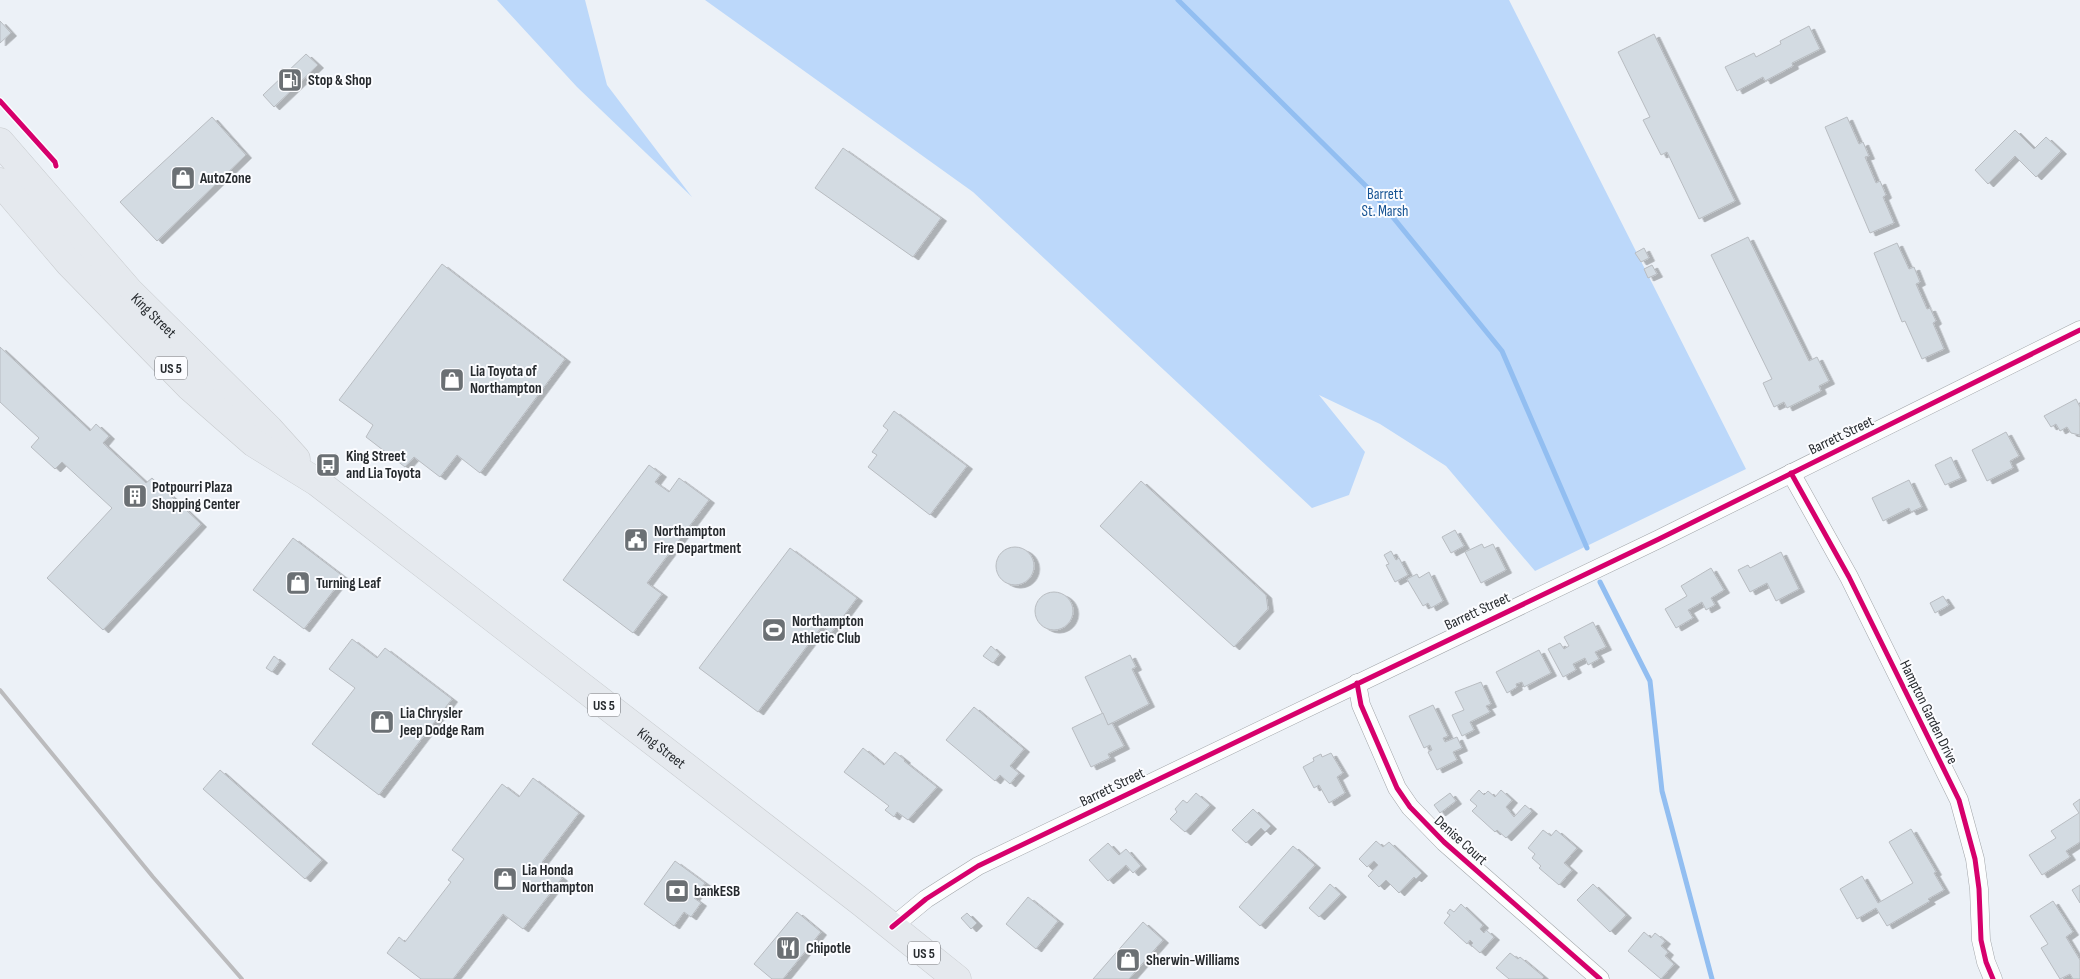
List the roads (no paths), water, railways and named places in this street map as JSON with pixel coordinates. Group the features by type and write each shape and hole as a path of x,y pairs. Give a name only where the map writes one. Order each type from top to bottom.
{"main road":[{"name":"King Street","path":"0,142 129,291 269,429 317,482"},
{"name":"King Street","path":"0,182 69,263 190,387 254,443 317,482 957,979"}],"street":[{"name":"Barrett Street","path":"892,927 926,899 978,866 1659,539 2080,330"},
{"name":"Hampton Garden Drive","path":"1791,473 1849,577 1958,800 1975,859 1979,889 1982,946 1993,979"},
{"name":"Denise Court","path":"1357,683 1361,705 1398,788 1410,807 1444,842 1600,979"}],"waterway":[{"path":"1178,0 1374,194 1502,351 1587,548"},
{"path":"1600,582 1650,681 1662,791 1712,979"}],"railway":[{"path":"0,690 153,877 242,979"}],"place":[{"name":"Stop & Shop","path":"290,80"},
{"name":"AutoZone","path":"183,178"},
{"name":"Lia Toyota of Northampton","path":"452,380"},
{"name":"King Street and Lia Toyota","path":"328,465"},
{"name":"Potpourri Plaza Shopping Center","path":"135,496"},
{"name":"Northampton Fire Department","path":"636,540"},
{"name":"Turning Leaf","path":"298,583"},
{"name":"Northampton Athletic Club","path":"774,630"},
{"name":"Lia Chrysler Jeep Dodge Ram","path":"382,722"},
{"name":"Lia Honda Northampton","path":"505,879"},
{"name":"bankESB","path":"677,891"},
{"name":"Chipotle","path":"788,948"},
{"name":"Sherwin-Williams","path":"1128,960"}],"park label":[{"name":"Barrett St. Marsh","path":"1385,202"}]}
